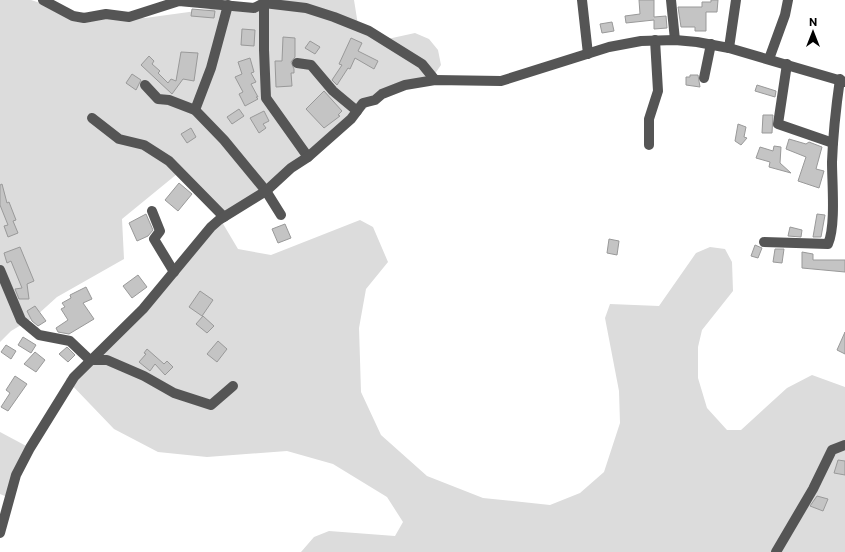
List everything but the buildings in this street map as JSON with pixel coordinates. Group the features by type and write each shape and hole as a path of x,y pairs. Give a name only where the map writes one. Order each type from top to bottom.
{"street":[{"path":"43,0 73,16 84,18 106,14 129,17 179,1 254,8 264,4 306,8 334,16 370,31 422,64 435,80"},
{"path":"582,0 588,54"},
{"path":"671,0 675,40"},
{"path":"729,48 736,0"},
{"path":"769,59 785,15 788,0"},
{"path":"264,4 266,98 308,157"},
{"path":"195,110 211,68 228,5"},
{"path":"649,145 649,119 658,91 655,40"},
{"path":"0,533 16,475 28,452 74,377 143,309 211,227 224,217 266,191 291,168 308,157 351,119 363,103 376,100 382,94 405,85 435,80 501,81 609,47 655,40 675,40 711,44 787,64 842,81 834,143 832,215 828,244 764,242"},
{"path":"704,78 711,44"},
{"path":"297,63 311,65 333,92 357,111"},
{"path":"787,64 778,124 834,143"},
{"path":"145,85 158,99 169,100 195,110 224,140 266,191 281,215"},
{"path":"92,118 119,139 144,145 169,161 224,217"},
{"path":"152,210 160,231 154,239 174,272"},
{"path":"0,270 21,320 39,335 70,341 90,360 108,360 144,376 174,393 211,405 233,386"},
{"path":"776,552 813,489 832,450 845,445"}],"shaded area":[{"path":"0,0 31,0 65,11 145,18 255,3 263,0 354,0 358,25 383,40 415,33 429,39 438,50 441,65 432,78 379,99 355,116 294,171 219,217 177,174 122,219 124,259 57,297 36,316 11,331 0,342"},
{"path":"219,217 238,249 271,255 360,220 373,227 388,262 366,289 359,328 361,392 381,435 427,476 483,498 550,505 580,493 604,472 620,423 619,391 605,318 610,304 659,306 696,253 710,247 725,249 732,262 733,291 702,330 698,347 698,378 707,408 727,430 741,430 787,388 812,375 845,387 845,552 301,552 314,537 329,531 395,536 403,522 387,497 333,464 287,451 207,457 158,452 114,429 66,379 137,313"},
{"path":"0,432 30,448 12,499 0,494"}]}
